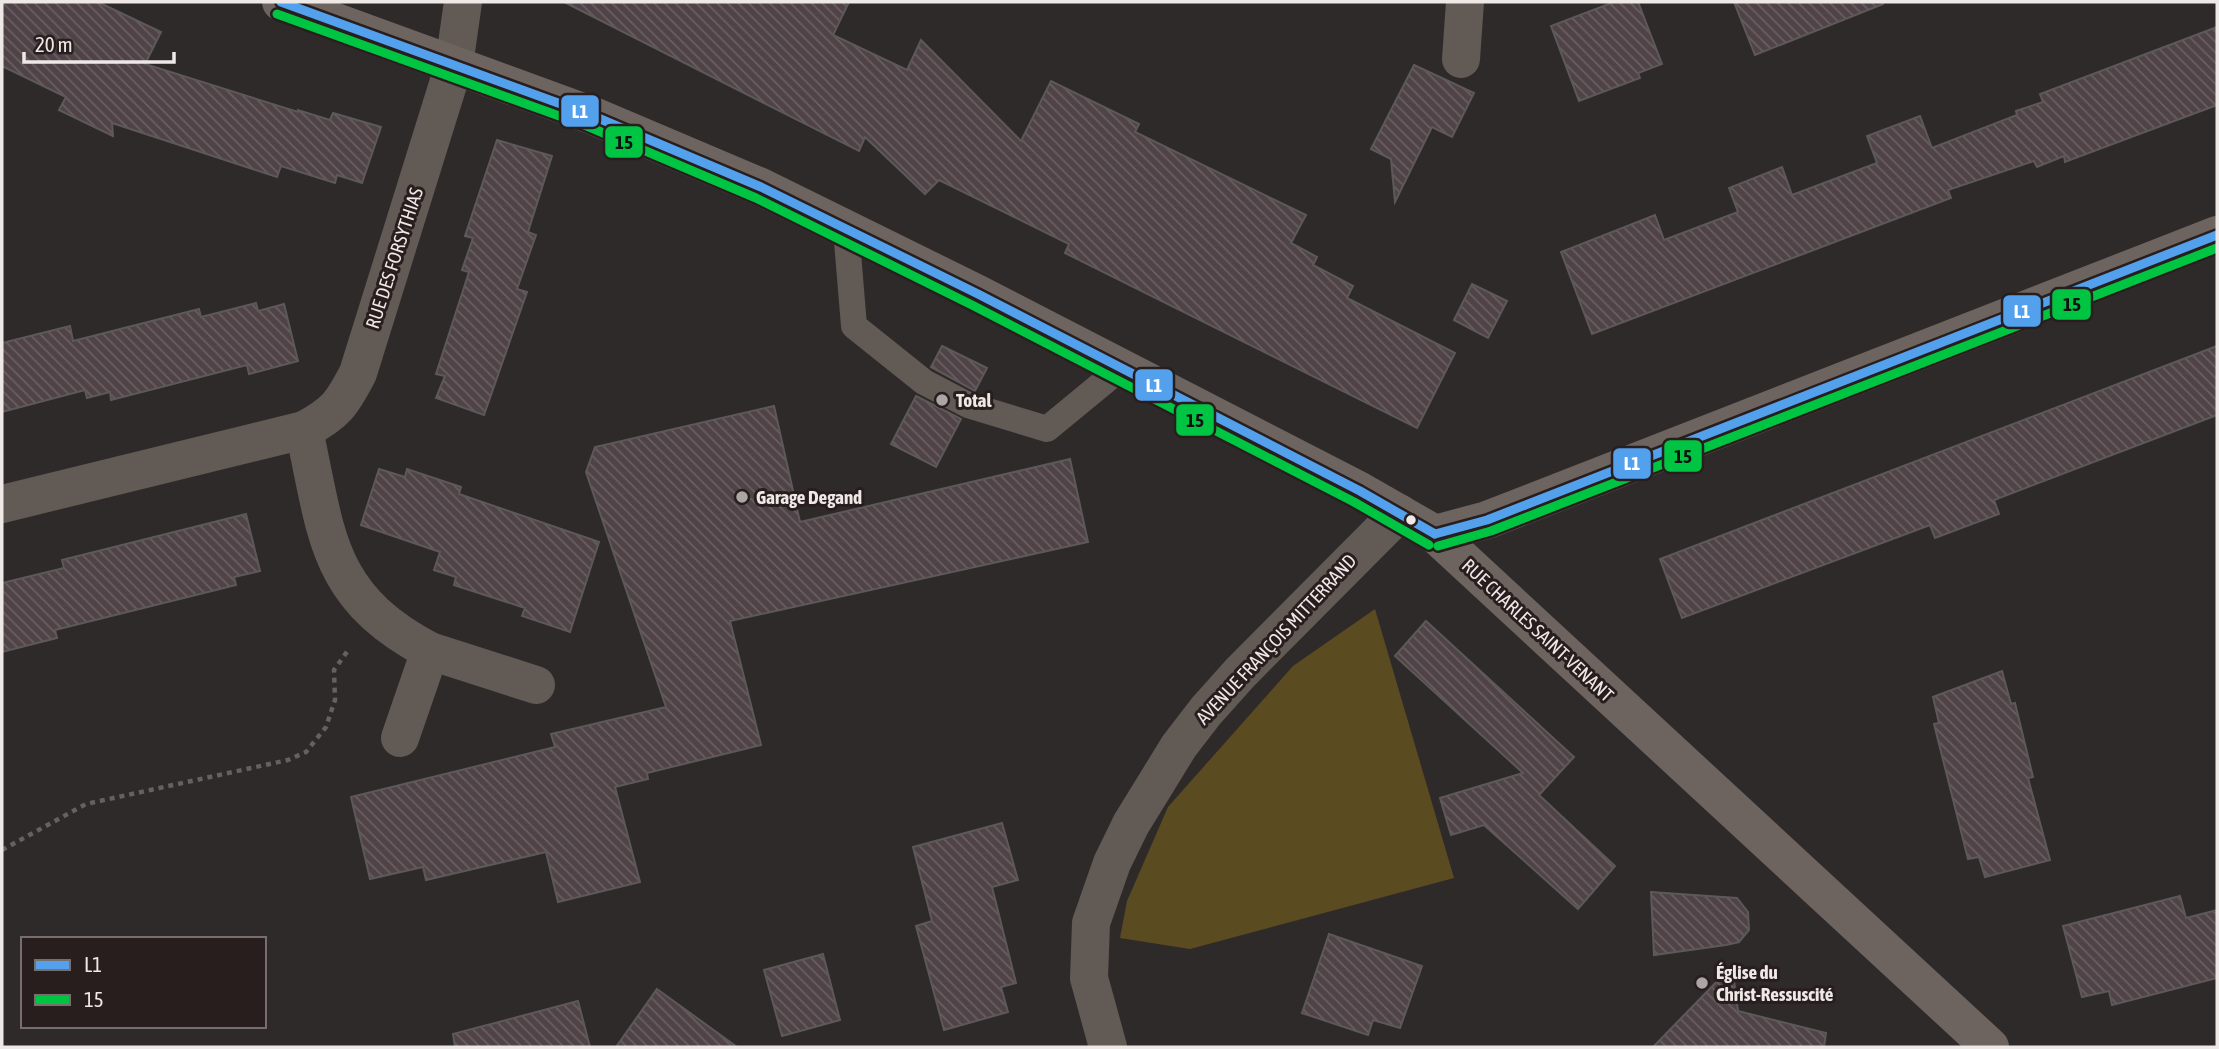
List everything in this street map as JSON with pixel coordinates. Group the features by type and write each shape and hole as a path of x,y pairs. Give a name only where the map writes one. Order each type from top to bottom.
{"street":[{"name":"RUE DES FORSYTHIAS","path":"2,504 304,430 325,419 343,403 358,373 454,65 463,2"},
{"path":"1461,59 1465,2"},
{"name":"RUE CHARLES SAINT-VENANT","path":"309,5 454,65 542,96 685,153 978,294 1435,534 1990,1047"},
{"path":"1435,534 1487,520 2217,235"},
{"path":"304,430 329,543 352,590 374,614 403,637 430,651 536,685"},
{"name":"AVENUE FRANÇOIS MITTERRAND","path":"1096,1044 1089,978 1091,923 1112,863 1131,824 1179,746 1206,711 1240,673 1399,513"},
{"path":"400,738 430,651"}],"lane":[{"path":"846,229 853,326 924,382 968,405 1047,429 1121,368"}],"path":[{"path":"2,850 86,804 288,760 306,752 326,727 335,700 334,670 374,614"}],"shaded area":[{"path":"1375,609 1454,878 1190,949 1120,938 1127,901 1168,807 1293,666"}],"building":[{"path":"2,2 98,2 161,32 145,64 298,112 330,120 333,113 381,127 362,183 337,175 335,183 281,166 277,177 112,123 113,136 59,110 66,97 2,66"},
{"path":"564,2 849,2 833,35 907,70 921,40 1021,141 1051,81 1139,124 1135,132 1306,215 1291,243 1317,257 1313,265 1353,286 1347,298 1455,353 1417,428 1065,253 1069,244 939,180 925,194 865,137 859,151"},
{"path":"1614,2 1638,2 1662,64 1638,73 1640,78 1579,101 1551,26"},
{"path":"1734,2 1883,2 1883,4 1755,55"},
{"path":"2217,27 2217,105 2065,162 2064,156 2037,167 2034,161 1948,190 1951,198 1592,334 1561,252 1655,215 1664,240 1738,212 1729,188 1782,167 1792,195 1877,163 1867,136 1920,116 1932,148 2043,102 2040,94"},
{"path":"1414,65 1474,93 1452,137 1432,127 1395,202 1391,159 1371,149"},
{"path":"497,140 552,156 528,232 536,235 517,289 527,292 484,415 436,398 445,376 436,374 469,272 462,270 473,238 465,236"},
{"path":"1472,284 1507,301 1488,338 1454,320"},
{"path":"256,303 258,311 284,304 298,361 249,374 247,365 111,400 110,392 87,398 85,390 2,412 2,343 70,326 73,341 199,309 201,317"},
{"path":"942,346 987,368 975,391 931,367"},
{"path":"2217,346 2217,415 1994,500 1999,514 1935,538 1930,525 1682,618 1660,559"},
{"path":"916,396 961,419 936,467 891,444"},
{"path":"774,406 800,522 1070,459 1088,542 730,621 761,745 647,773 648,779 615,787 640,882 558,902 546,852 426,880 423,867 370,879 351,797 555,747 551,734 666,707 586,472 595,447"},
{"path":"379,469 405,477 407,469 461,487 459,494 599,542 570,632 522,616 525,608 454,585 456,577 434,570 440,552 361,525"},
{"path":"246,514 260,571 234,577 236,585 55,630 57,638 2,652 2,583 64,568 62,560"},
{"path":"1426,621 1574,757 1539,795 1615,866 1578,909 1484,825 1451,835 1440,798 1523,773 1395,656"},
{"path":"2002,671 2011,704 2015,703 2033,777 2028,778 2050,860 1985,877 1979,857 1968,859 1934,724 1939,723 1933,697"},
{"path":"1002,823 1018,880 992,887 1016,983 1001,987 1008,1012 944,1030 916,926 932,921 913,847"},
{"path":"1651,892 1737,898 1748,912 1749,930 1739,942 1654,955"},
{"path":"2180,896 2186,918 2217,910 2217,978 2112,1005 2109,991 2082,997 2063,926"},
{"path":"1329,934 1422,966 1400,1028 1373,1020 1368,1035 1302,1013"},
{"path":"823,954 840,1020 782,1036 764,970"},
{"path":"1732,966 1738,1011 1826,1033 1824,1047 1653,1047"},
{"path":"657,989 737,1047 616,1047"},
{"path":"578,1001 590,1047 455,1047 453,1034"}],"transit line":[{"name":"L1","path":"281,2 591,115 761,187 978,294 1360,491 1435,534"},
{"name":"15","path":"277,14 587,126 756,198 972,305 1354,502 1429,545"},
{"name":"L1","path":"1435,534 1487,520 2217,235"},
{"name":"15","path":"1438,546 1491,531 2217,248"}],"place":[{"name":"Total","path":"942,400"},
{"name":"Garage Degand","path":"742,497"},
{"name":"Église du Christ-Ressuscité","path":"1702,983"}]}
